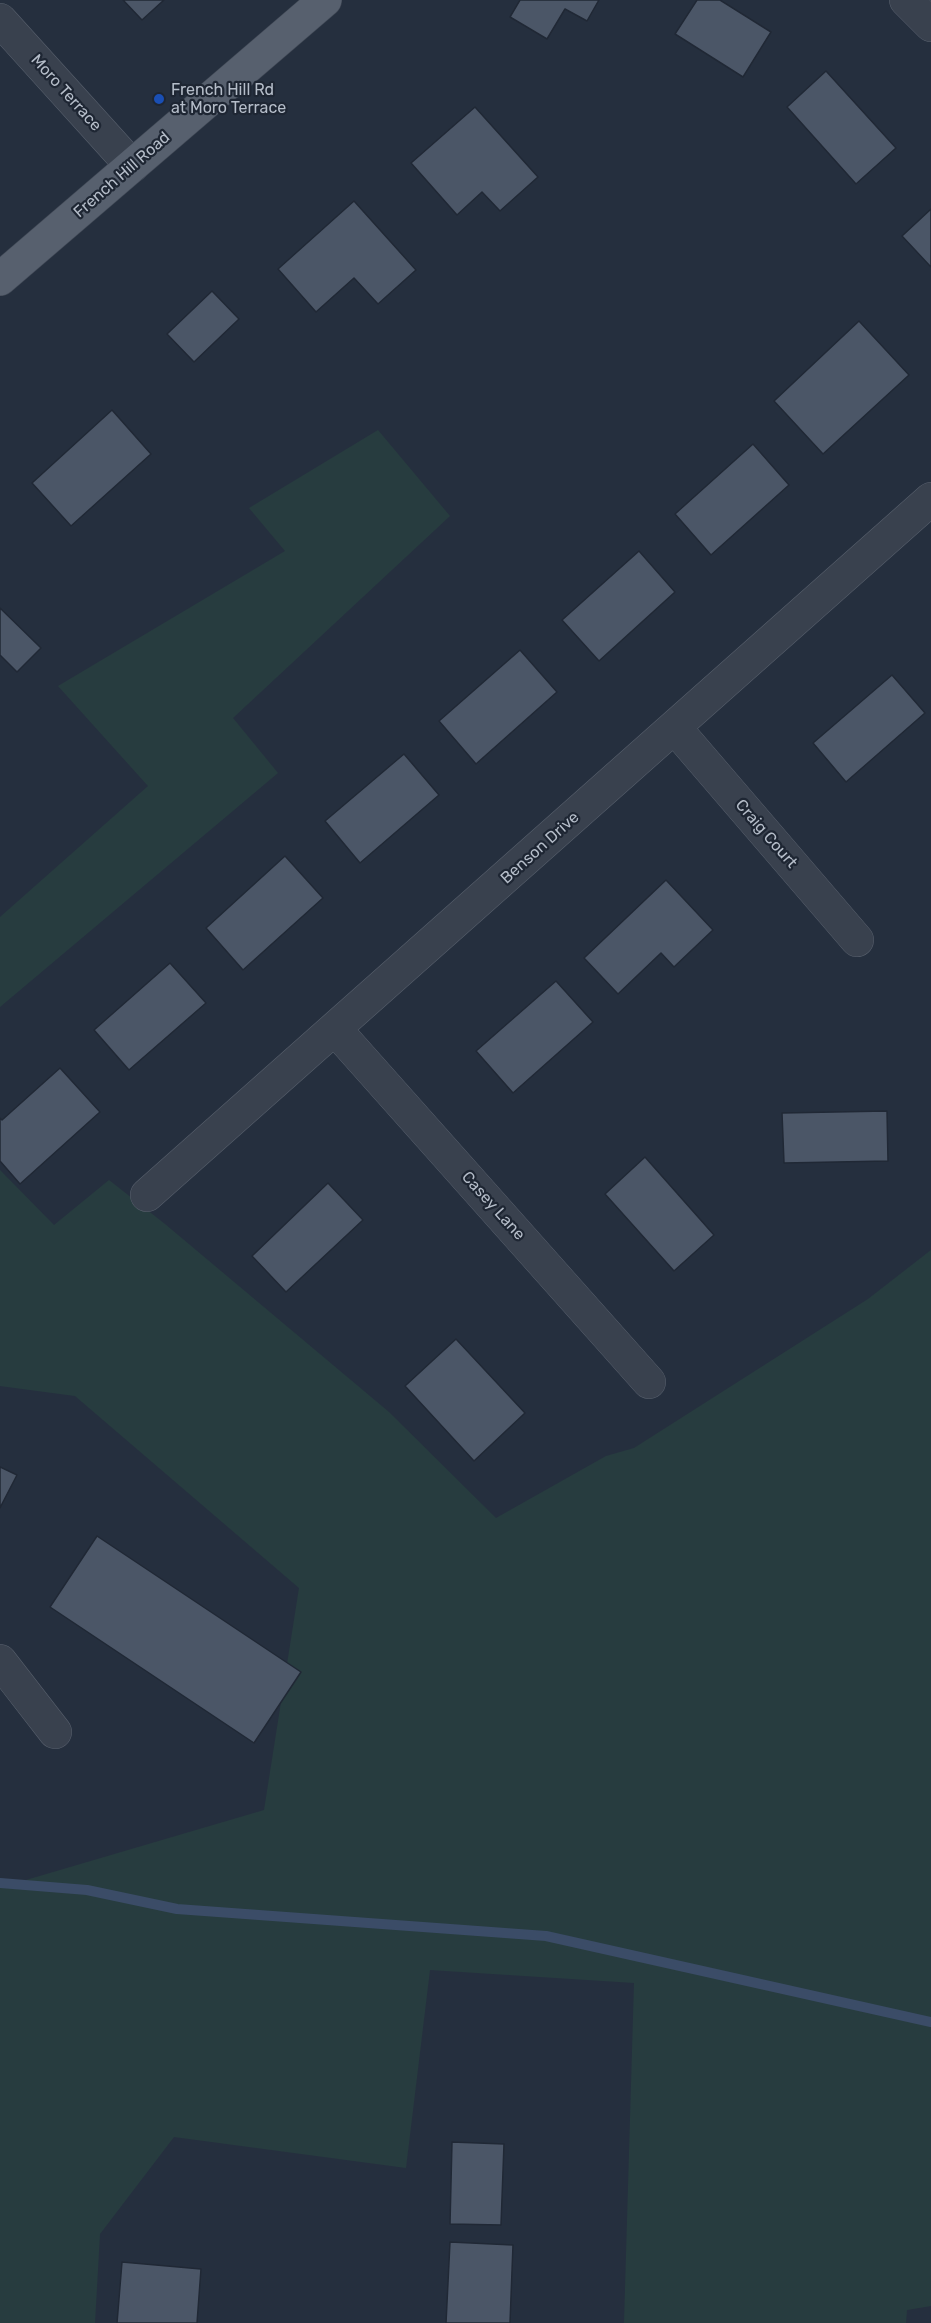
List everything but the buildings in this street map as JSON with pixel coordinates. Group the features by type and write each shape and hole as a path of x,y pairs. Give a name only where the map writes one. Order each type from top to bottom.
{"main road":[{"name":"French Hill Road","path":"0,279 325,0"}],"street":[{"path":"906,0 931,25"},
{"name":"Moro Terrace","path":"0,20 132,166"},
{"name":"Benson Drive","path":"147,1195 931,499"},
{"name":"Craig Court","path":"675,728 857,940"},
{"name":"Casey Lane","path":"335,1029 650,1382"},
{"path":"0,1661 55,1732"}],"green space":[{"path":"378,430 450,516 233,718 278,773 0,1007 0,917 148,786 58,686 285,551 249,508"},
{"path":"0,1170 54,1225 109,1180 165,1224 389,1412 496,1518 606,1456 634,1448 868,1299 931,1250 931,2306 907,2310 906,2323 624,2323 634,1983 430,1970 406,2168 174,2137 100,2234 95,2323 0,2323 0,1878 9,1885 264,1810 299,1588 75,1396 0,1386"}],"waterway":[{"path":"0,1883 87,1890 177,1909 546,1936 931,2022"}],"place":[{"name":"French Hill Rd at Moro Terrace","path":"159,99"}]}
